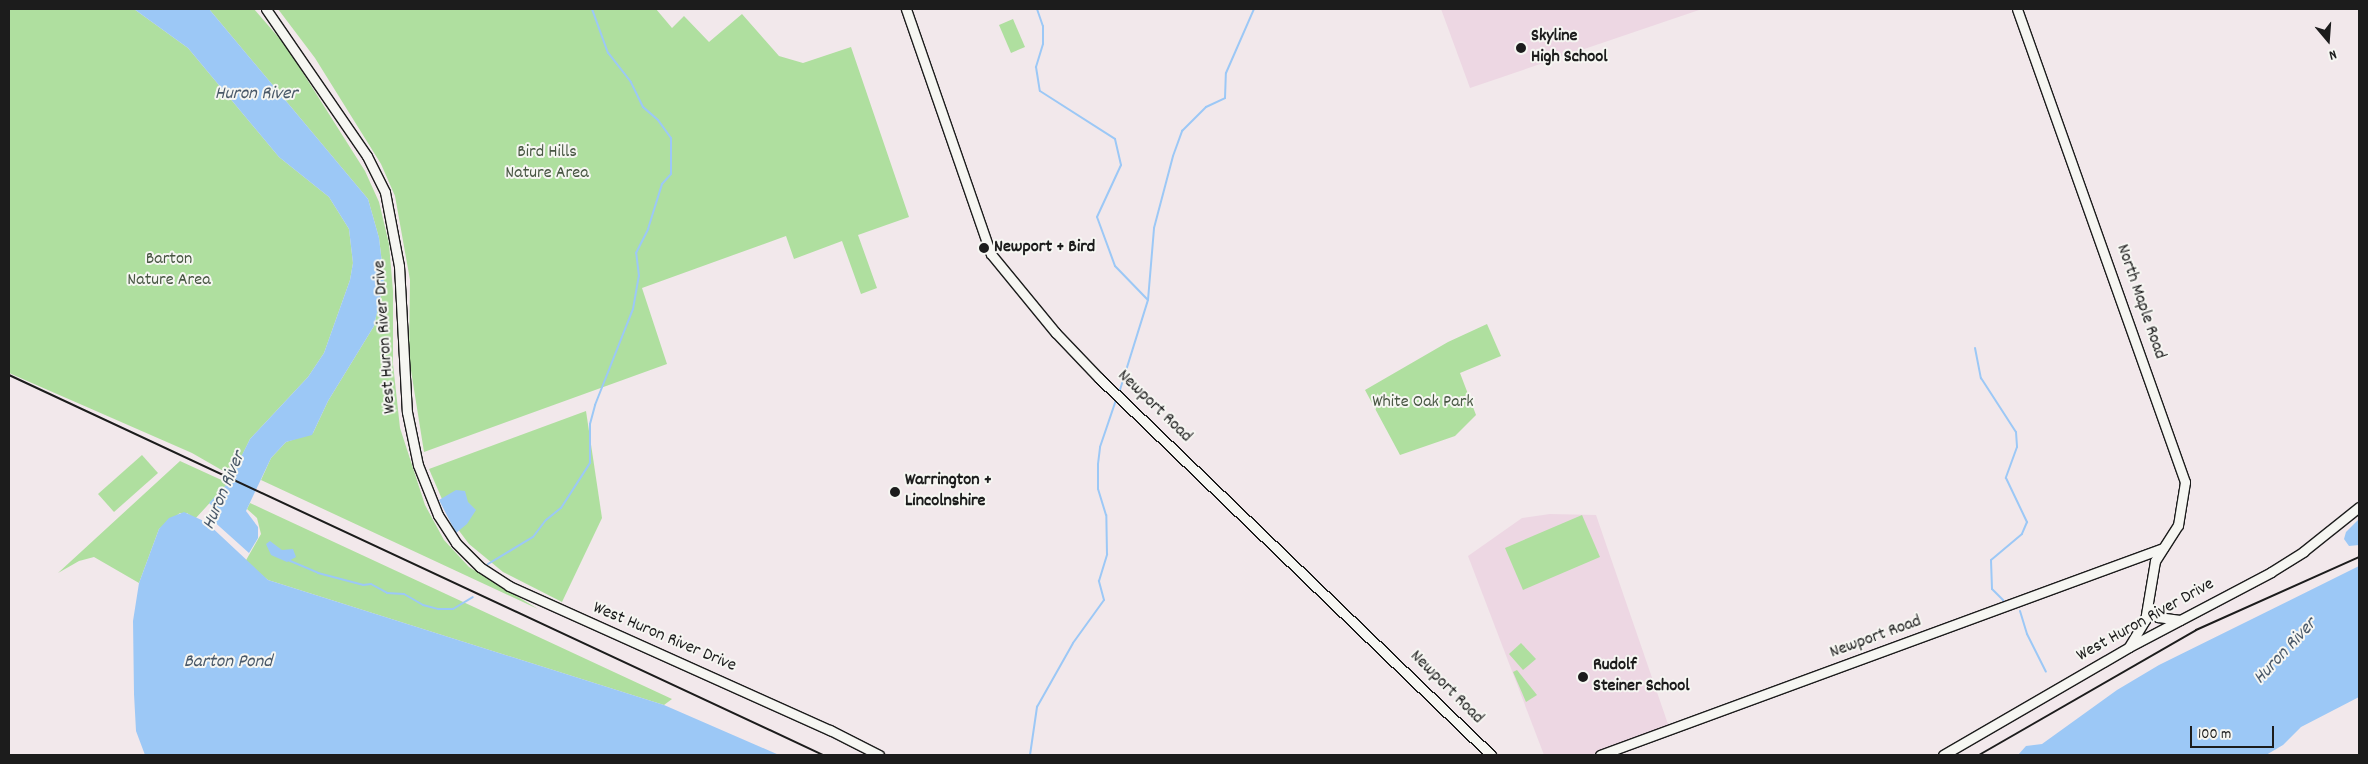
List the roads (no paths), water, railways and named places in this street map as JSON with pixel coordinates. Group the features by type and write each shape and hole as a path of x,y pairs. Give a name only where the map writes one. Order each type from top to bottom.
{"street":[{"name":"West Huron River Drive","path":"266,9 367,156 385,192 399,266 406,412 418,465 438,515 456,543 480,566 509,586 830,730 879,755"},
{"name":"Newport Road","path":"906,9 991,254 1056,333 1118,396 1491,755"},
{"name":"North Maple Road","path":"2017,9 2182,468 2185,482 2183,508 2178,525 2155,561 2148,606 2140,632 2129,647"},
{"name":"West Huron River Drive","path":"1943,755 2129,647 2184,619 2304,551 2359,506"},
{"name":"Newport Road","path":"1600,755 2163,548"},
{"path":"2148,606 2158,617 2171,620 2184,619"}],"water":[{"name":"Huron River","path":"134,9 209,9 368,199 379,238 384,280 374,326 328,401 312,435 286,442 271,458 246,511 258,527 258,538 249,553 210,518 217,510 209,503 228,483 250,439 308,377 324,353 350,280 353,263 349,229 329,197 279,157 188,48"},
{"path":"456,490 465,491 468,502 476,510 467,524 456,533 439,500"},
{"name":"Barton Pond","path":"184,512 206,522 268,580 664,705 779,755 145,755 136,731 134,694 133,621 139,583 159,529 169,518"},
{"path":"2359,519 2359,545 2349,546 2344,539 2346,532"},
{"path":"270,541 282,550 293,549 296,557 287,562 271,555 266,544"},
{"path":"2359,566 2359,697 2301,727 2283,745 2266,755 2018,755 2026,746 2042,744 2117,690 2159,665"}],"waterway":[{"path":"488,564 533,537 546,520 561,508 590,463 590,424 595,405 633,309 639,276 636,253 648,229 662,184 671,174 671,138 658,120 643,107 631,82 608,53 592,9"},
{"path":"1037,9 1043,26 1043,44 1036,67 1040,91 1115,139 1121,165 1097,217 1115,266 1148,300"},
{"path":"1119,393 1148,300 1154,228 1173,156 1182,131 1206,107 1225,98 1226,73 1254,9"},
{"path":"1975,348 1981,378 2016,432 2017,447 2006,478 2027,522 2022,534 1991,560 1992,589 2003,600"},
{"path":"1030,755 1037,707 1073,643 1104,600 1099,581 1107,554 1106,515 1098,489 1098,464 1100,447 1116,400"},
{"path":"288,560 318,573 363,585 371,584 387,593 404,594 423,605 438,609 453,609 473,597"},
{"path":"2020,611 2027,634 2046,672"}],"railway":[{"path":"9,375 823,755"},
{"path":"1979,755 2196,630 2359,557"}],"place":[{"name":"Skyline High School","path":"1521,48"},
{"name":"Newport + Bird","path":"984,248"},
{"name":"Warrington + Lincolnshire","path":"895,492"},
{"name":"Rudolf Steiner School","path":"1583,677"}],"park label":[{"name":"Bird Hills Nature Area","path":"547,164"},
{"name":"Barton Nature Area","path":"169,271"},
{"name":"White Oak Park","path":"1423,403"}]}
